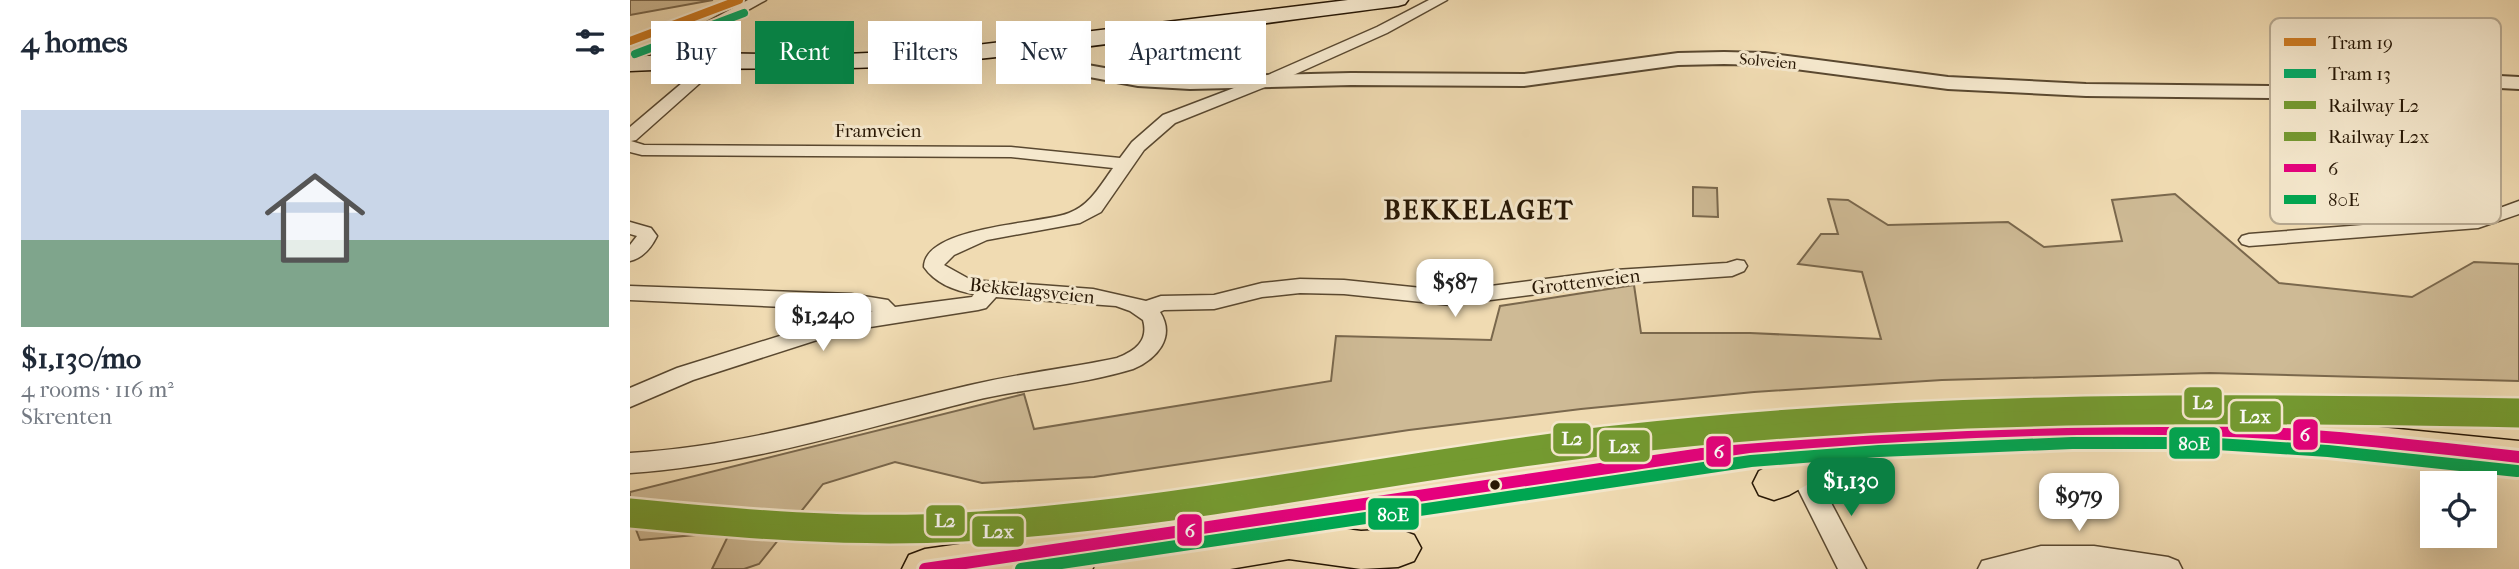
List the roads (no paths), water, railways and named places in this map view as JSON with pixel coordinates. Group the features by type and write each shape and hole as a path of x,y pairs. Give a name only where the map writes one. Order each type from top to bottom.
{"highway":[{"path":"925,569 1749,447 1958,430 2023,432 2136,429 2267,432 2390,442 2519,457"},
{"path":"1117,569 1525,500 1802,475 2023,432"},
{"path":"1289,540 1361,550 1398,548"},
{"path":"987,569 1038,552"}],"main road":[{"path":"1091,39 1398,0"},
{"path":"640,63 717,60 863,61 945,57 996,51"}],"street":[{"path":"640,63 759,0"},
{"name":"Bekkelagsveien","path":"1146,310 1131,303 1094,296 970,287 945,277 934,267 934,261 950,248 972,239 1086,214 1102,200 1146,136 1169,119 1269,80 1440,0"},
{"name":"Solveien","path":"1091,72 1138,80 1190,83 1269,80 1510,81 1678,59 1724,58 1765,59 1948,83 2086,90 2270,92"},
{"name":"Solveien","path":"2501,82 2519,83"},
{"path":"630,136 691,84"},
{"name":"Framveien","path":"630,146 642,150 1011,152 1126,164"},
{"path":"2501,215 2519,207"},
{"path":"2249,240 2455,224"},
{"path":"630,228 644,232 647,236 643,244 630,255"},
{"name":"Grottenveien","path":"1146,310 1161,303 1214,302 1262,290 1300,286 1344,287 1442,298 1469,298 1615,276 1732,269 1737,265"},
{"path":"630,398 685,374 842,324 978,303 990,290"},
{"path":"630,293 852,300 880,305 886,309 887,315"},
{"path":"630,463 664,462 721,454 977,392 1117,366 1142,355 1154,340 1155,323 1146,310"},
{"path":"1802,475 1852,569"},
{"path":"1992,569 2040,558 2094,558 2168,569"}],"tram line":[{"name":"19","path":"630,41 739,0"},
{"name":"13","path":"635,54 744,13"}],"rail line":[{"name":"L2","path":"630,506 796,520 963,520 1127,504 1533,443 1840,413 2066,404 2293,402 2519,406"},
{"name":"L2x","path":"630,520 796,534 963,534 1127,519 1614,447 1840,427 1953,421 2179,416 2519,420"}],"district":[{"name":"BEKKELAGET","path":"1479,210"}]}
